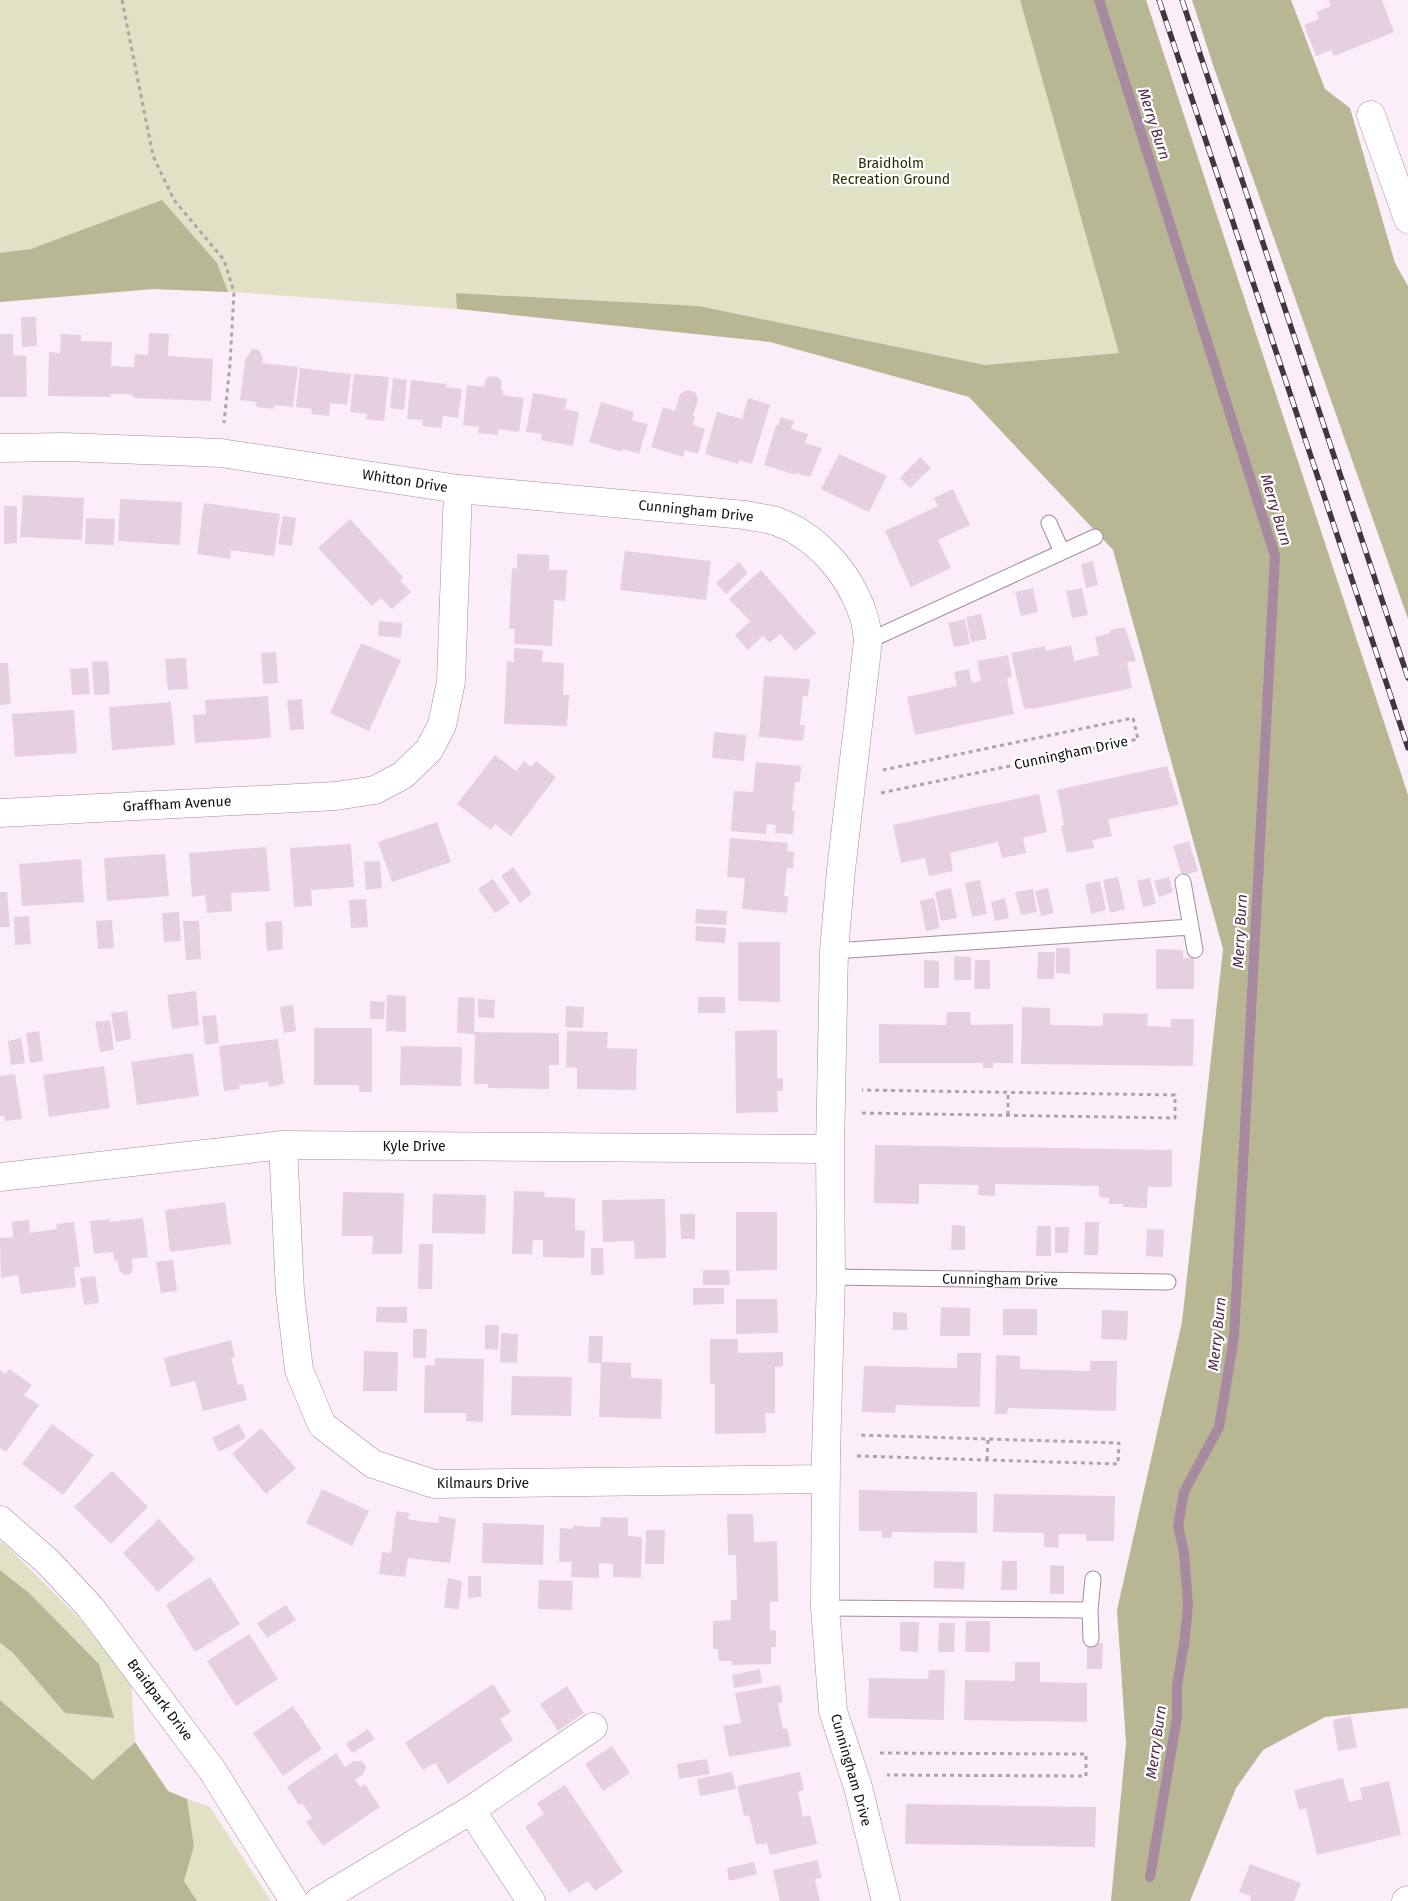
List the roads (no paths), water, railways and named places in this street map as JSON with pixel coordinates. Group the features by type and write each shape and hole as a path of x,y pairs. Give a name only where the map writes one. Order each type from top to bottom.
{"street":[{"path":"1371,115 1408,219"},
{"name":"Whitton Drive","path":"0,448 64,447 221,453 458,489 452,682 442,725 429,750 403,775 375,790 354,794"},
{"name":"Cunningham Drive","path":"458,489 745,515 773,521 795,530 817,546 838,568 853,591 860,607 868,641 850,788 834,951 825,1608 833,1711 858,1787 886,1901"},
{"name":"Graffham Avenue","path":"0,813 354,794"},
{"name":"Kyle Drive","path":"0,1177 283,1145 830,1149"},
{"name":"Kilmaurs Drive","path":"283,1145 290,1292 299,1370 322,1425 373,1464 434,1484 826,1456"},
{"name":"Braidpark Drive","path":"0,1520 48,1562 91,1608 212,1770 294,1901"},
{"path":"319,1901 470,1810 593,1727"},
{"path":"470,1810 531,1901"}],"lane":[{"path":"1049,523 1062,552"},
{"path":"868,641 1096,537"},
{"path":"1183,882 1195,950"},
{"path":"834,951 1191,927"},
{"name":"Cunningham Drive","path":"831,1277 1168,1282"},
{"path":"1091,1639 1090,1610 1093,1578"},
{"path":"825,1608 1090,1610"}],"waterway":[{"name":"Merry Burn","path":"1099,0 1275,556 1234,1337 1219,1427 1184,1492 1178,1526 1184,1552 1188,1605 1177,1685 1177,1717 1150,1877"}],"railway":[{"path":"1159,0 1408,748"},
{"path":"1182,0 1408,678"}],"park label":[{"name":"Braidholm Recreation Ground","path":"891,172"}]}
